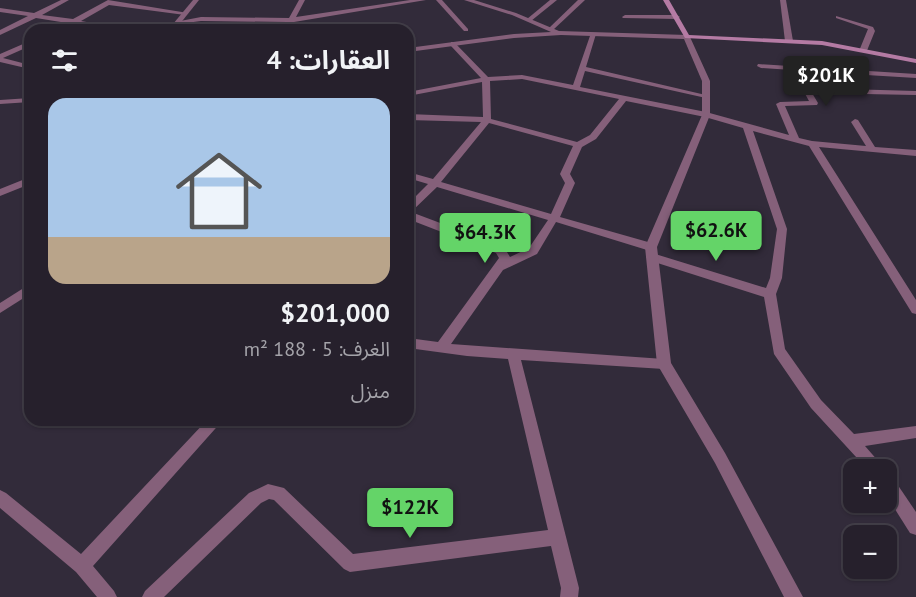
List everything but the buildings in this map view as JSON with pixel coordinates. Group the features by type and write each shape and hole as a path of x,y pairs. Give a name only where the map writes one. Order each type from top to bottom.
{"main road":[{"path":"666,0 687,37 822,43 916,61"}],"street":[{"path":"0,33 66,0"},
{"path":"178,22 196,0"},
{"path":"289,24 302,0"},
{"path":"178,22 201,19 291,20 336,10 423,0"},
{"path":"439,0 466,30"},
{"path":"467,0 556,31"},
{"path":"529,20 554,0"},
{"path":"556,31 582,0"},
{"path":"783,0 789,41"},
{"path":"72,24 111,1 185,13"},
{"path":"0,10 95,24"},
{"path":"625,17 677,17"},
{"path":"838,17 871,27 872,31 863,51"},
{"path":"414,49 556,31 687,37 706,81 706,115 652,252 664,364 720,458 794,597"},
{"path":"576,88 593,34"},
{"path":"414,204 435,183 486,120 486,79 454,44"},
{"path":"0,58 24,46"},
{"path":"0,58 24,65"},
{"path":"761,66 916,76"},
{"path":"582,68 706,96"},
{"path":"795,68 813,104 780,104 795,140"},
{"path":"414,93 486,79 522,77 706,115 812,144 916,153"},
{"path":"807,90 916,93"},
{"path":"502,266 533,250 554,219 570,183 565,174 578,145 593,137 624,98"},
{"path":"0,102 24,100"},
{"path":"414,117 486,120 578,145"},
{"path":"855,122 872,149"},
{"path":"747,126 782,229 776,278 770,294 779,350 816,404 869,459"},
{"path":"812,144 916,310"},
{"path":"414,177 554,219 770,294"},
{"path":"0,193 24,183"},
{"path":"414,218 500,250 505,258 502,266 441,348"},
{"path":"0,309 24,292"},
{"path":"414,344 513,354 664,364"},
{"path":"513,354 571,594"},
{"path":"82,566 210,426"},
{"path":"852,441 916,432"},
{"path":"151,597 255,498 268,491 278,493 350,563 557,537"},
{"path":"897,497 916,527"},
{"path":"0,498 82,566 108,597"}]}
